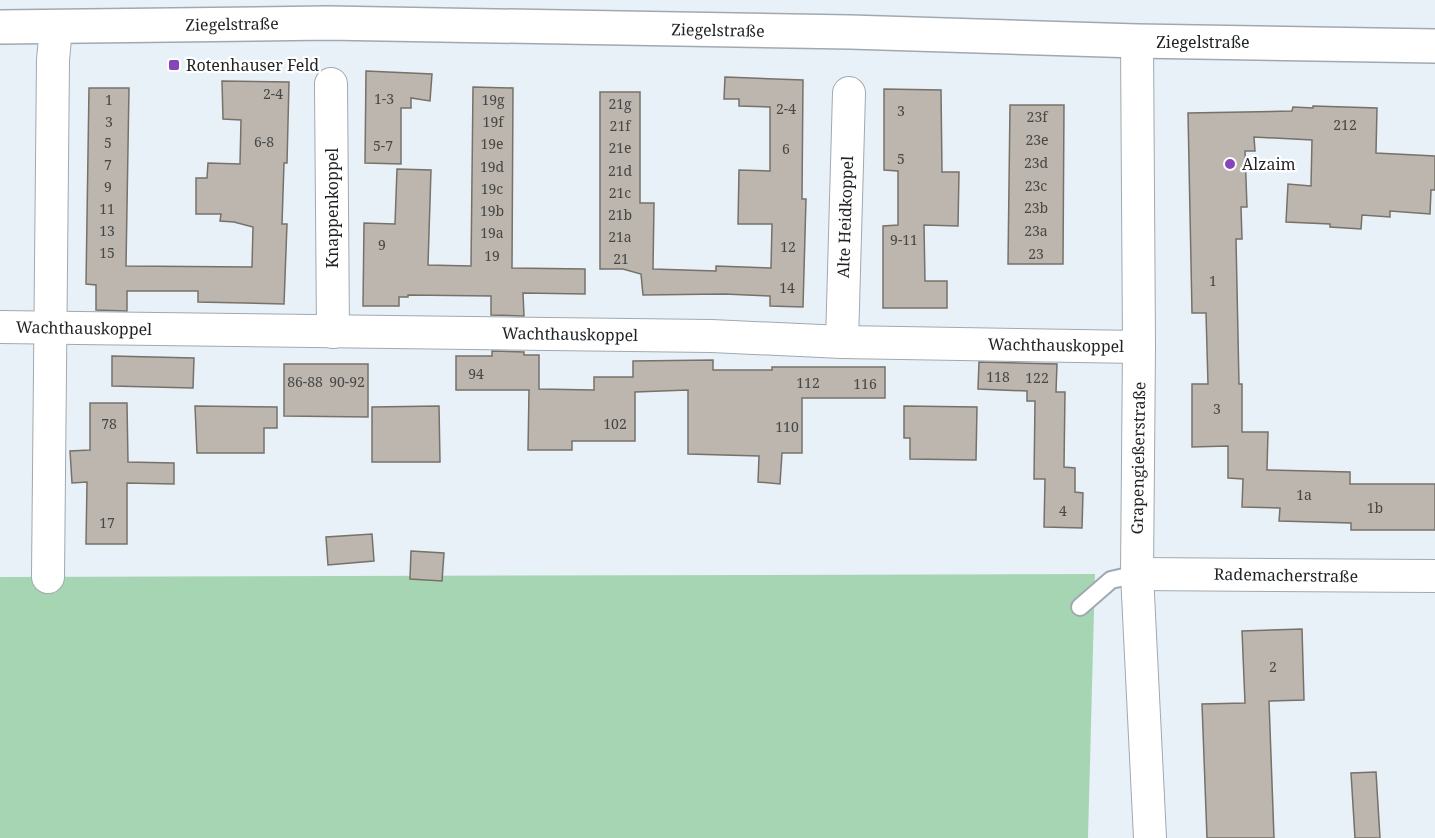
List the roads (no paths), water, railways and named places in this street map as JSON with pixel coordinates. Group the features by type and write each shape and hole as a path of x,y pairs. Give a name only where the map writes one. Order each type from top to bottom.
{"main road":[{"name":"Ziegelstraße","path":"0,27 352,23 850,32 1137,42 1359,43 1435,46"}],"street":[{"path":"48,577 53,60 56,27"},
{"name":"Grapengießerstraße","path":"1137,42 1139,347 1137,574 1150,838"},
{"name":"Knappenkoppel","path":"331,84 333,332"},
{"name":"Alte Heidkoppel","path":"842,342 849,93"},
{"name":"Wachthauskoppel","path":"0,327 711,336 842,342 1139,347"},
{"name":"Rademacherstraße","path":"1137,574 1435,576"}],"lane":[{"path":"1080,607 1111,580 1137,574"}],"place":[{"name":"Rotenhauser Feld","path":"174,65"},
{"name":"Alzaim","path":"1230,164"}]}
